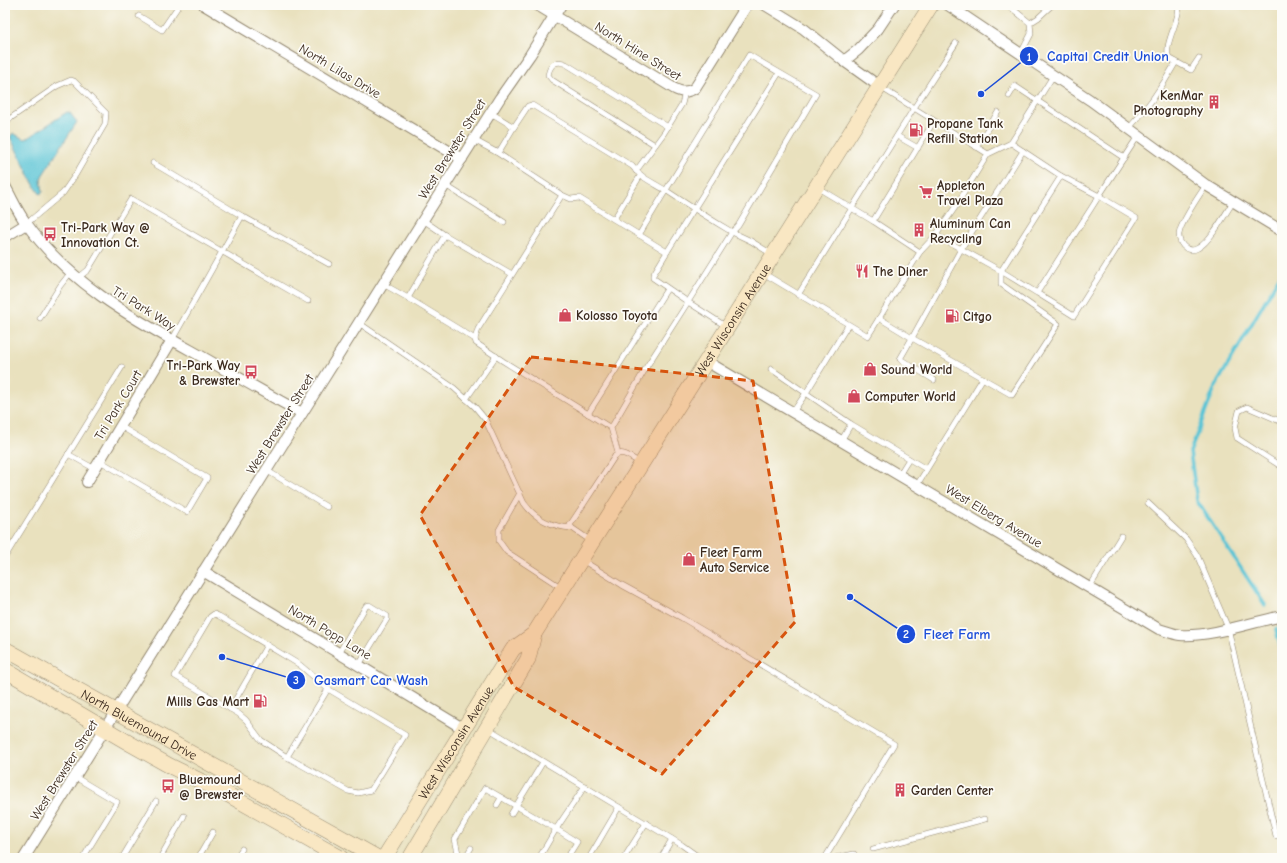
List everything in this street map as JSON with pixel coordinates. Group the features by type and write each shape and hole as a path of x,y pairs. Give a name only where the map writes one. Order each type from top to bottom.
{"main road":[{"name":"West Wisconsin Avenue","path":"410,858 528,659 534,634 562,588 931,5"},
{"name":"West Wisconsin Avenue","path":"384,858 514,649 534,634"},
{"name":"North Bluemound Drive","path":"5,649 378,858"},
{"name":"North Bluemound Drive","path":"5,670 170,766 227,794 341,858"}],"street":[{"name":"North Lilas Drive","path":"204,5 462,159"},
{"name":"North Hine Street","path":"537,5 679,92 685,92"},
{"name":"West Brewster Street","path":"24,858 445,185 561,5"},
{"path":"685,92 695,88 747,5"},
{"path":"765,5 804,29 844,61 879,86"},
{"path":"844,61 858,50 878,29 894,5"},
{"path":"948,5 1128,128 1206,185 1282,231"},
{"name":"Tri Park Way","path":"5,186 19,214 26,224 46,248 74,275 116,307 302,413"},
{"path":"5,237 26,224"},
{"name":"Tri Park Court","path":"87,482 172,340"},
{"name":"West Elberg Avenue","path":"706,361 1151,625 1170,633 1180,635 1204,634 1282,616"},
{"name":"North Popp Lane","path":"203,572 464,729"}],"lane":[{"path":"139,16 162,30 179,5"},
{"path":"1008,5 1030,23 1031,34 1020,54"},
{"path":"1030,23 1052,5"},
{"path":"1179,5 1180,12 1170,37 1167,54 1168,58 1190,70 1199,58"},
{"path":"798,295 852,209 883,164 897,136 956,43"},
{"path":"611,428 732,232 738,226 816,94 749,56 639,235"},
{"path":"655,146 552,80 548,75 549,69 556,62 560,61 668,127"},
{"path":"1128,128 1145,111 1176,62"},
{"path":"728,327 667,289 653,278 653,275 779,73"},
{"path":"962,196 988,154 1010,143 1053,76"},
{"path":"5,122 57,86 71,80 74,81 106,113 106,124 63,193 26,224"},
{"path":"879,86 988,154"},
{"path":"1009,96 1015,86 1124,158"},
{"path":"636,171 668,127 682,104 685,92"},
{"path":"496,152 500,150 528,106 532,105 543,110 632,166 640,176 666,190 694,210 751,241 773,255"},
{"path":"491,112 514,127"},
{"path":"976,147 998,112"},
{"path":"873,221 934,121"},
{"path":"897,136 918,148"},
{"path":"1037,293 1138,136"},
{"path":"474,140 496,152 562,196 571,199 579,198 667,252"},
{"path":"936,235 1001,271 1074,316 1136,218 1061,176 1010,143"},
{"path":"934,380 900,359 961,249 1023,151"},
{"path":"903,160 908,163"},
{"path":"153,163 242,216 329,264"},
{"path":"895,172 901,175"},
{"path":"614,219 640,176"},
{"path":"879,318 1012,395 1058,324 1001,284 1001,271 1061,176"},
{"path":"889,182 894,186"},
{"path":"445,185 504,222"},
{"path":"1206,185 1180,230 1179,239 1182,245 1189,249 1198,248 1203,244 1233,202"},
{"path":"815,187 873,221 920,252"},
{"path":"475,339 478,329 562,196"},
{"path":"40,318 60,286 74,275 88,270 131,199 308,301"},
{"path":"762,273 868,336 920,252 936,235 956,206"},
{"path":"172,340 242,216"},
{"path":"423,220 512,274"},
{"path":"408,298 445,234"},
{"path":"383,284 475,339 476,343 611,428 618,453"},
{"path":"588,414 667,289"},
{"path":"359,323 454,388 475,407 485,419 524,503 529,510 553,525 572,528 592,542"},
{"path":"793,412 848,325"},
{"path":"466,399 496,356"},
{"path":"5,556 122,367"},
{"path":"771,369 851,424 926,469"},
{"path":"917,485 983,378"},
{"path":"1282,422 1247,407 1239,412 1235,428 1237,438 1282,467"},
{"path":"841,441 851,424"},
{"path":"68,454 97,465 187,512 207,478 120,426"},
{"path":"618,453 627,455 641,464"},
{"path":"572,528 570,525 618,453"},
{"path":"899,475 909,459"},
{"path":"266,470 327,507"},
{"path":"520,493 499,530 498,541 507,552 562,588"},
{"path":"1148,503 1186,539 1197,555 1228,628 1276,836"},
{"path":"1089,588 1122,536"},
{"path":"580,559 894,744 825,858"},
{"path":"339,653 366,606 369,605 387,616 387,619 359,665"},
{"path":"214,614 267,644 300,665 328,689 404,735 370,790 358,793 348,791 287,757 261,740 246,720 175,676 210,617 214,614"},
{"path":"230,709 267,644"},
{"path":"287,757 328,689"},
{"path":"486,728 646,823 700,858"},
{"path":"511,814 543,762"},
{"path":"75,777 117,802 83,858"},
{"path":"539,858 585,786"},
{"path":"459,858 455,839 485,788 577,842 567,858"},
{"path":"497,805 501,798"},
{"path":"122,858 156,801"},
{"path":"589,858 619,807"},
{"path":"160,858 184,816"},
{"path":"873,849 985,819"},
{"path":"624,858 646,823"},
{"path":"198,858 213,832"},
{"path":"662,858 672,839"},
{"path":"465,858 470,848"},
{"path":"236,858 242,849"},
{"path":"835,858 854,854"}],"highlighted area":[{"path":"531,357 753,381 795,622 662,774 514,687 420,515"}],"water":[{"path":"67,112 70,113 77,122 42,176 41,180 43,192 40,194 10,137 13,133 26,139"}],"waterway":[{"path":"1265,605 1197,501 1190,452 1215,387 1282,272"},
{"path":"1276,629 1282,654"}],"place":[{"name":"Capital Credit Union","path":"981,94"},
{"name":"KenMar Photography","path":"1214,102"},
{"name":"Propane Tank Refill Station","path":"916,130"},
{"name":"Appleton Travel Plaza","path":"926,192"},
{"name":"Aluminum Can Recycling","path":"919,230"},
{"name":"Tri-Park Way @ Innovation Ct.","path":"50,234"},
{"name":"The Diner","path":"862,271"},
{"name":"Kolosso Toyota","path":"565,315"},
{"name":"Citgo","path":"952,316"},
{"name":"Sound World","path":"870,369"},
{"name":"Tri-Park Way & Brewster","path":"251,372"},
{"name":"Computer World","path":"854,396"},
{"name":"Fleet Farm Auto Service","path":"689,559"},
{"name":"Fleet Farm","path":"850,597"},
{"name":"Gasmart Car Wash","path":"222,657"},
{"name":"Mills Gas Mart","path":"260,701"},
{"name":"Bluemound @ Brewster","path":"168,786"},
{"name":"Garden Center","path":"900,790"}]}
